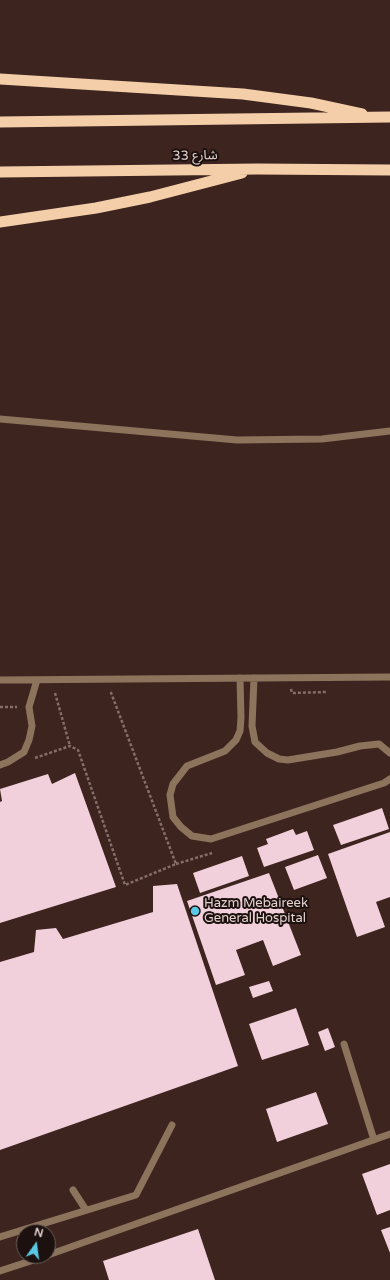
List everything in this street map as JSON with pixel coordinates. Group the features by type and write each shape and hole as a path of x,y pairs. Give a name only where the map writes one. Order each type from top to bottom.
{"highway":[{"path":"0,79 243,94 311,103 378,117"},
{"path":"0,122 390,117"},
{"path":"0,222 88,209 150,197 258,169"},
{"name":"شارع 33","path":"0,172 258,169 390,170"}],"lane":[{"path":"0,419 237,440 322,439 390,431"},
{"path":"0,680 390,677"},
{"path":"240,678 240,724 236,740 225,751 187,766 174,784 170,794 170,805 173,817 181,827 192,836 211,839 384,783 390,779"},
{"path":"254,678 252,726 255,742 267,753 279,759 288,760 378,744 390,753"},
{"path":"0,765 24,752 29,740 32,726 29,707 37,680"},
{"path":"344,1044 374,1140"},
{"path":"0,1237 136,1195 172,1125"},
{"path":"56,1253 390,1134"},
{"path":"73,1190 86,1210"},
{"path":"0,1271 22,1264"}],"path":[{"path":"51,680 70,746"},
{"path":"28,760 70,746 78,750 125,885 176,864 106,680"},
{"path":"0,707 29,707"}],"building":[{"path":"75,773 116,887 0,923 0,802 2,801 0,789 48,774 52,784"},
{"path":"382,808 389,829 341,845 333,825"},
{"path":"293,829 296,835 307,831 314,850 264,867 257,848 268,844 266,839"},
{"path":"390,832 390,897 376,902 385,927 357,937 328,854"},
{"path":"318,855 327,878 294,890 285,867"},
{"path":"242,856 249,876 200,893 193,873"},
{"path":"269,873 301,955 273,966 263,940 236,950 245,975 216,985 187,901"},
{"path":"177,884 238,1066 0,1150 0,962 34,952 36,930 56,928 63,939 153,912 153,886"},
{"path":"269,981 273,991 253,998 249,987"},
{"path":"296,1008 309,1045 262,1060 249,1024"},
{"path":"328,1028 335,1047 325,1051 318,1032"},
{"path":"316,1092 328,1124 277,1142 266,1109"},
{"path":"390,1164 390,1210 377,1215 362,1174"},
{"path":"390,1227 390,1253 381,1230"},
{"path":"198,1229 215,1280 109,1280 103,1261"}],"place":[{"name":"Hazm Mebaireek General Hospital","path":"195,911"}]}
